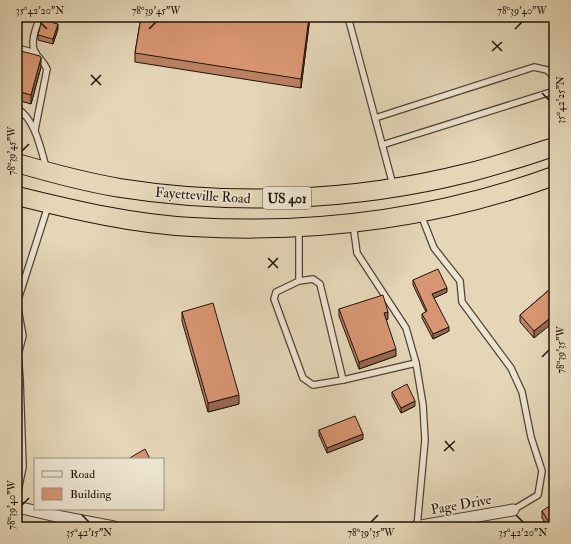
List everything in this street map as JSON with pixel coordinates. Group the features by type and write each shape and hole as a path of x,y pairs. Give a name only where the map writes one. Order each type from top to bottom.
{"highway":[{"name":"Fayetteville Road","path":"17,163 47,172 120,188 230,198 293,198 394,187 468,173 554,147"},
{"name":"US 401","path":"17,196 49,204 142,222 191,227 241,229 300,227 353,224 421,213 484,199 554,176"}],"street":[{"path":"17,507 114,527"},
{"name":"Page Drive","path":"416,527 513,510"}],"lane":[{"path":"34,130 47,70 44,61 36,53 32,43 40,17"},
{"path":"348,17 394,187"},
{"path":"17,48 36,53"},
{"path":"375,118 534,67 547,70 554,77"},
{"path":"382,145 554,91"},
{"path":"17,108 27,115 34,130 47,172"},
{"path":"17,496 23,467 18,355 24,336 17,303 49,204"},
{"path":"421,213 434,248 460,281 462,302 511,368 522,392 531,437 542,471 538,494 513,510"},
{"path":"353,224 357,253 406,328 416,363 423,405 425,440 416,527"},
{"path":"298,281 300,227"},
{"path":"343,380 320,284 313,279 298,281 276,292 274,299 303,378 313,385 343,380 416,363"}],"building":[{"path":"141,17 309,17 301,79 135,53"},
{"path":"42,20 58,24 53,39 38,35"},
{"path":"17,50 40,56 41,58 31,95 17,91"},
{"path":"438,269 447,288 432,294 449,327 433,334 422,314 427,311 413,280"},
{"path":"549,290 554,296 554,315 534,331 520,315"},
{"path":"383,295 388,312 384,313 396,349 359,362 339,309"},
{"path":"213,303 239,395 208,403 182,312"},
{"path":"407,384 415,401 401,408 392,392"},
{"path":"355,416 363,434 327,448 319,430"},
{"path":"145,449 150,458 130,458"},
{"path":"554,503 554,527 552,527 542,511"}]}
